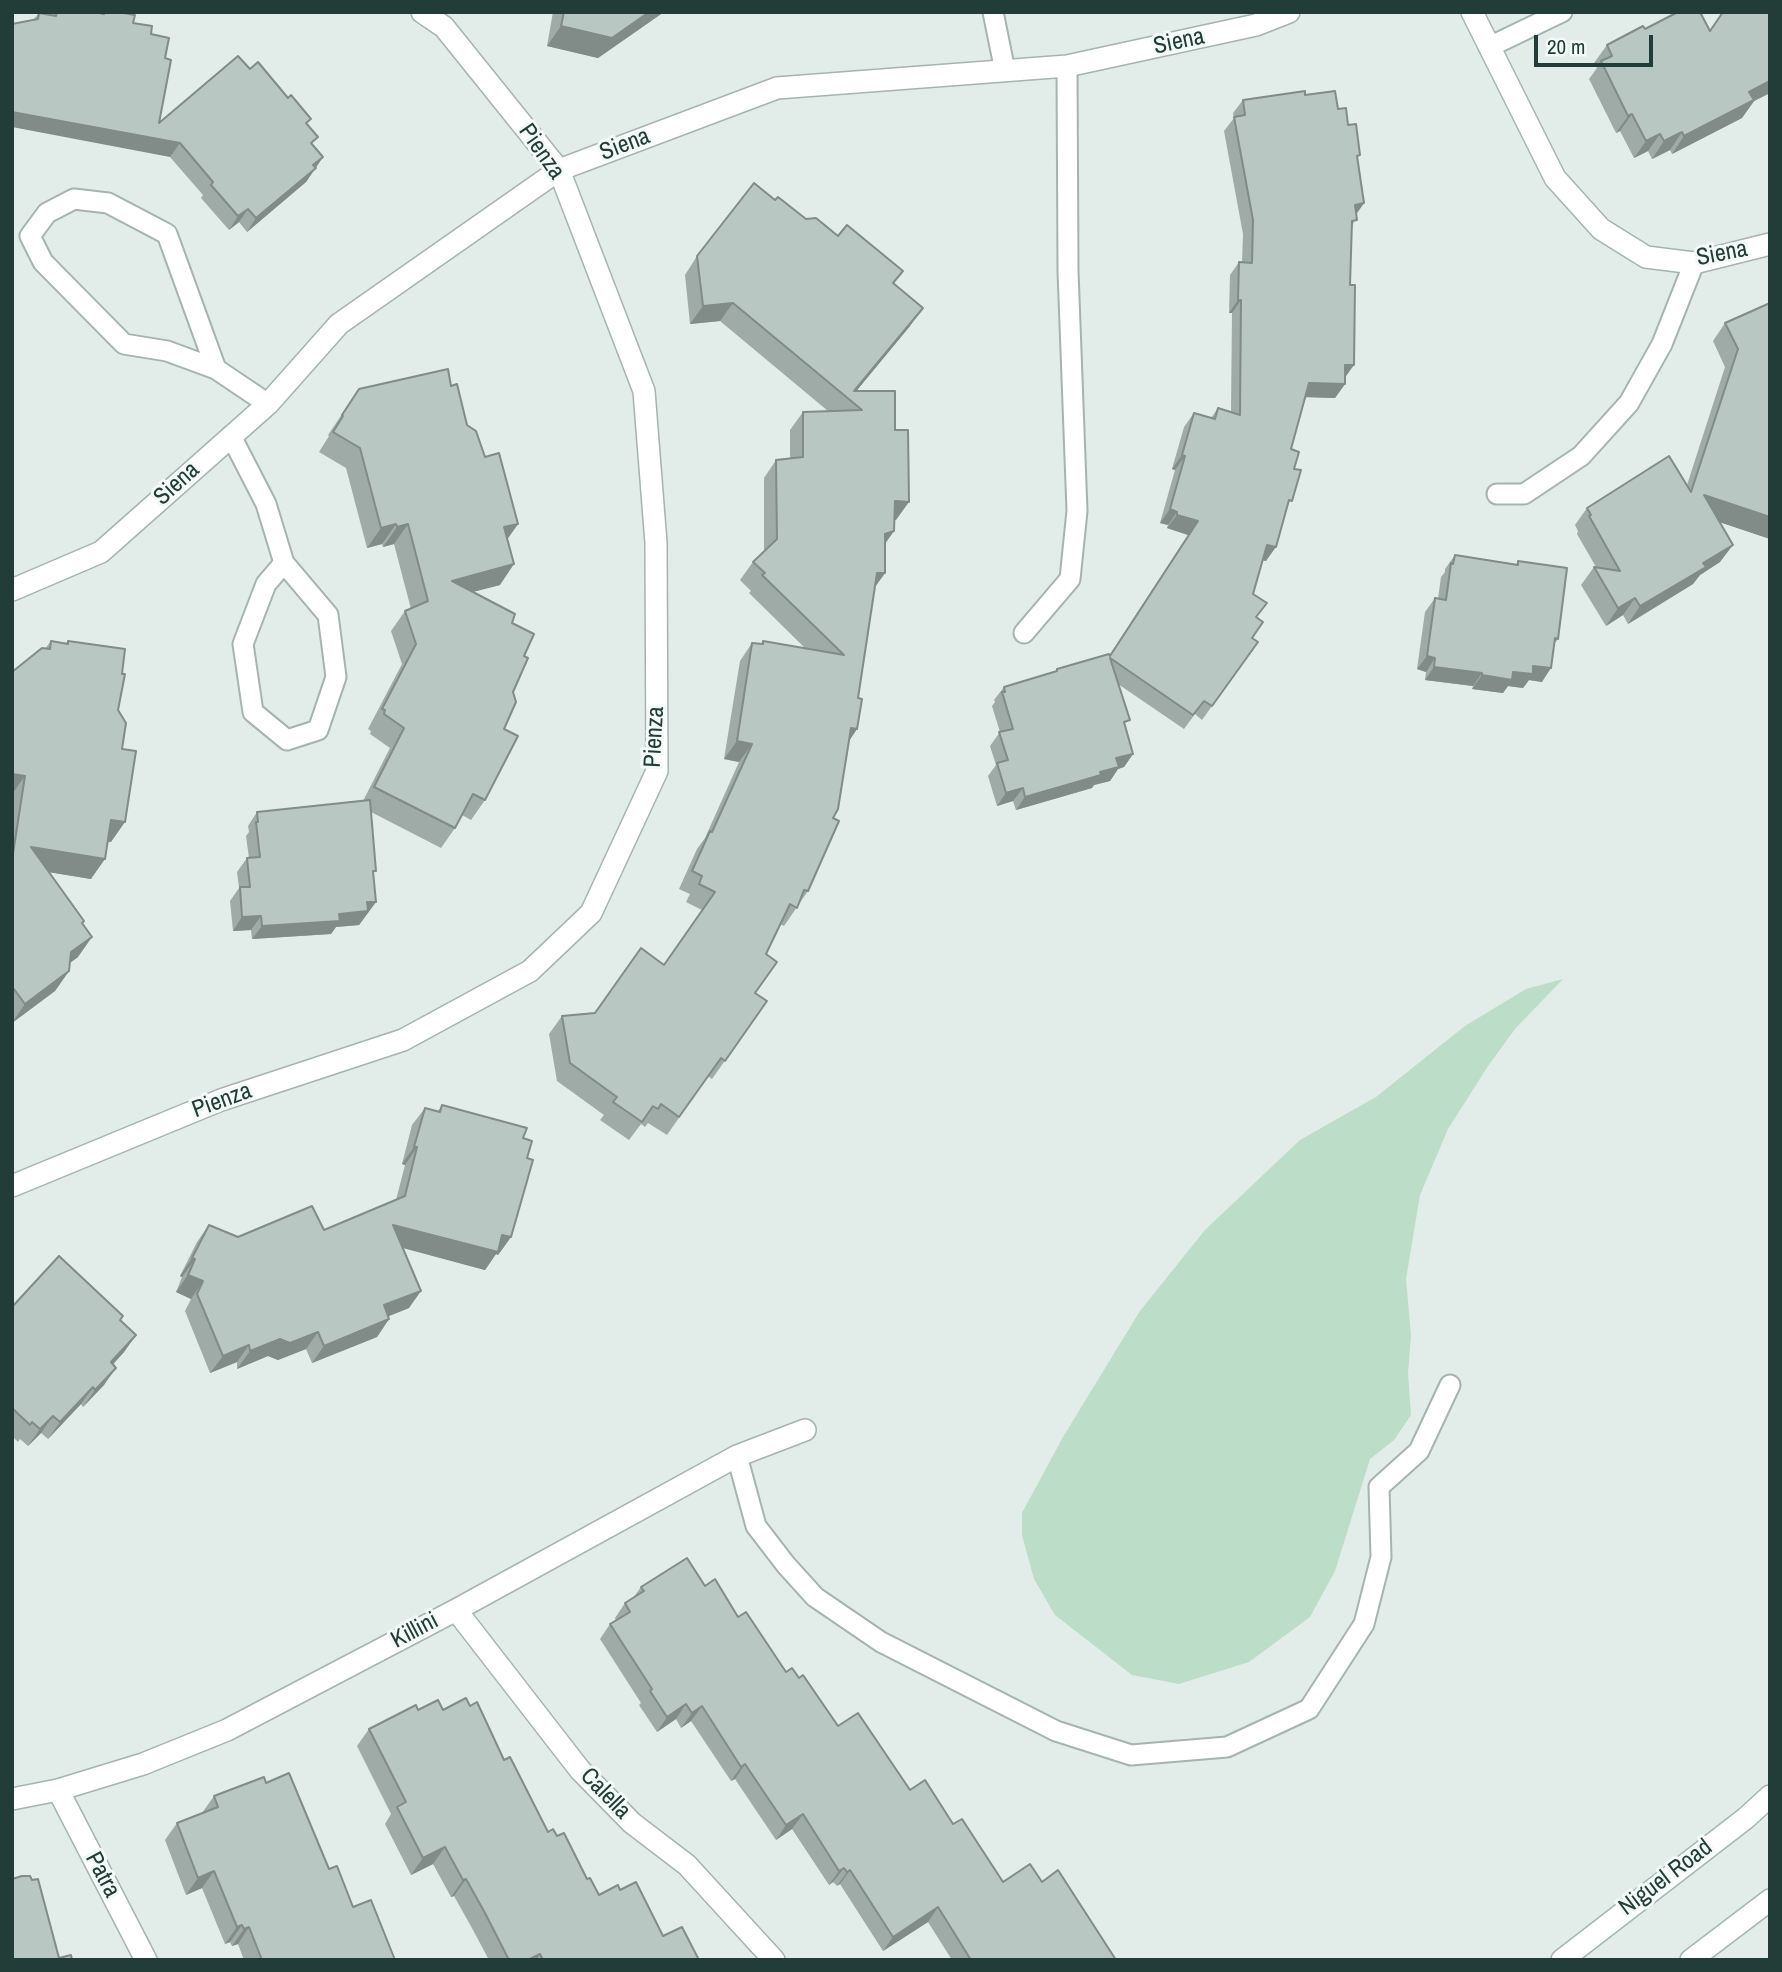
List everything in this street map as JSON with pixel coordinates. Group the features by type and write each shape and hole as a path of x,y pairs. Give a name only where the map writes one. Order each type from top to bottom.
{"street":[{"name":"Pienza","path":"12,1186 221,1100 403,1040 530,971 591,913 657,771 656,543 644,391 559,170 444,27 422,12"},
{"name":"Siena","path":"12,590 101,552 268,404 339,324 559,170 777,88 1067,66 1256,25 1289,12"},
{"name":"Siena","path":"1472,12 1555,178 1601,229 1646,257 1694,263 1770,244"},
{"name":"Killini","path":"12,1799 58,1790 143,1764 227,1730 456,1610 737,1456 805,1430"},
{"name":"Calella","path":"456,1610 580,1770 632,1823 687,1865 774,1960"},
{"name":"Patra","path":"58,1790 146,1960"},
{"name":"Niguel Road","path":"1562,1960 1746,1818 1770,1796"},
{"path":"1691,1960 1770,1900"}],"lane":[{"path":"993,12 1005,71"},
{"path":"1489,47 1562,12"},
{"path":"1024,633 1070,579 1077,511 1068,271 1067,66"},
{"path":"216,369 166,234 108,203 74,199 47,213 30,236 43,262 124,344 167,351 216,369 268,404"},
{"path":"1497,494 1524,494 1581,456 1629,403 1662,344 1694,263"},
{"path":"231,436 266,504 284,563 328,615 336,677 318,730 287,740 253,712 243,644 267,584 284,563"},
{"path":"737,1456 756,1526 786,1565 815,1597 881,1643 1056,1731 1131,1755 1227,1747 1309,1709 1364,1624 1381,1557 1379,1487 1419,1451 1450,1385"}],"green space":[{"path":"1563,979 1515,1029 1488,1066 1448,1129 1420,1195 1406,1279 1411,1335 1408,1373 1411,1415 1394,1440 1370,1459 1335,1571 1310,1617 1249,1662 1179,1684 1132,1675 1055,1615 1034,1579 1022,1535 1022,1513 1063,1437 1140,1311 1205,1230 1300,1140 1376,1097 1465,1026 1526,989"}],"building":[{"path":"57,12 118,12 135,15 133,23 152,26 151,34 169,38 165,58 171,60 159,123 238,56 250,69 258,62 288,98 291,95 311,119 306,123 318,137 311,143 323,157 313,165 316,168 256,218 248,209 238,216 180,143 12,112 12,24 38,19 39,13 56,16"},
{"path":"564,12 649,12 612,38 561,26"},
{"path":"1678,12 1700,12 1710,31 1723,12 1770,12 1770,81 1749,92 1754,100 1684,136 1682,132 1664,141 1660,134 1646,141 1632,114 1628,116 1601,61 1612,56 1607,45"},
{"path":"1305,91 1305,95 1335,91 1338,109 1346,108 1348,125 1356,124 1360,155 1357,156 1364,203 1355,205 1357,220 1352,221 1350,285 1355,285 1354,365 1345,365 1345,384 1309,383 1291,449 1299,452 1294,469 1301,470 1292,501 1289,500 1276,547 1267,545 1253,594 1267,603 1256,617 1263,622 1252,638 1258,642 1212,706 1204,701 1193,715 1110,658 1130,720 1124,722 1133,754 1116,758 1119,767 1100,772 1101,775 1025,797 1023,788 1006,793 997,763 1008,760 999,732 1013,729 1002,692 1005,692 1004,687 1057,669 1109,654 1110,656 1198,521 1177,515 1177,512 1170,509 1194,413 1215,419 1218,408 1240,415 1239,262 1252,263 1253,220 1234,117 1245,115 1243,100"},
{"path":"754,183 775,200 778,197 806,219 816,218 838,236 847,225 903,271 893,283 923,308 854,391 895,391 895,430 908,430 909,502 895,501 894,531 885,534 885,573 877,573 858,698 862,699 857,729 851,728 838,809 833,818 839,821 808,891 804,890 797,908 790,904 766,954 777,962 755,993 767,1001 725,1061 721,1058 679,1117 661,1104 658,1109 653,1106 642,1122 613,1102 617,1097 570,1063 562,1016 595,1013 641,948 664,965 715,892 699,884 702,876 692,871 752,744 737,741 752,643 763,644 763,641 844,655 762,575 765,573 753,562 777,539 776,460 803,457 803,412 862,410 733,303 703,306 697,256"},
{"path":"1770,303 1770,517 1704,495 1733,545 1703,563 1706,567 1640,606 1635,598 1618,608 1594,567 1620,571 1587,508 1669,456 1691,492 1738,349 1725,323"},
{"path":"448,369 451,386 457,384 467,425 476,431 485,457 499,453 518,524 504,527 514,564 452,581 515,614 512,623 534,634 524,656 528,658 513,692 516,702 504,729 518,736 485,800 473,794 455,828 374,787 404,728 384,714 385,710 382,709 416,644 405,611 428,601 408,524 381,528 360,448 333,432 359,389"},
{"path":"1455,555 1518,565 1518,561 1567,568 1558,639 1555,638 1551,668 1533,666 1533,674 1513,672 1512,680 1434,667 1435,658 1427,656 1435,598 1446,600 1451,563 1453,564"},
{"path":"51,641 125,649 122,674 125,674 118,710 126,723 122,749 136,751 125,822 111,820 105,859 31,847 84,921 82,923 92,937 71,952 69,971 25,1004 14,989 12,991 12,860 25,776 12,774 12,672 42,648 50,649"},
{"path":"370,800 376,902 367,902 368,911 339,914 340,921 262,926 261,916 242,917 240,887 250,887 247,858 260,857 257,812"},
{"path":"442,1105 527,1128 523,1138 532,1141 527,1158 533,1160 511,1237 502,1235 498,1252 393,1225 421,1291 384,1305 389,1319 324,1346 318,1332 290,1343 280,1339 250,1351 249,1345 223,1356 197,1294 203,1281 188,1275 195,1259 192,1258 209,1225 238,1237 312,1206 324,1230 405,1196 425,1108 440,1112"},
{"path":"59,1256 123,1316 120,1320 136,1335 111,1362 116,1368 95,1390 93,1387 60,1422 53,1416 40,1429 32,1422 30,1425 12,1408 12,1307"},
{"path":"687,1558 705,1586 715,1579 738,1617 746,1612 786,1672 792,1668 799,1678 803,1675 838,1726 858,1713 910,1790 925,1780 953,1824 962,1819 1003,1882 1030,1864 1042,1882 1058,1870 1116,1960 971,1960 938,1907 893,1937 850,1870 847,1872 844,1868 839,1871 803,1814 786,1825 745,1764 741,1767 702,1706 692,1713 686,1704 667,1717 610,1624 630,1612 625,1603 644,1591 641,1587"},
{"path":"466,1698 470,1706 477,1702 504,1760 510,1757 548,1832 553,1829 557,1836 564,1833 587,1879 590,1878 599,1895 618,1885 620,1890 636,1882 663,1936 682,1927 699,1960 543,1960 540,1954 528,1960 509,1960 466,1879 463,1880 445,1847 423,1858 397,1807 406,1802 369,1729 416,1705 418,1710 438,1700 443,1710"},
{"path":"289,1773 329,1869 337,1866 353,1907 371,1900 395,1960 262,1960 249,1927 237,1927 214,1871 198,1878 177,1823 218,1807 214,1796 264,1777 266,1783"},
{"path":"22,1876 38,1879 59,1958 71,1955 72,1960 12,1960 12,1879"}]}
